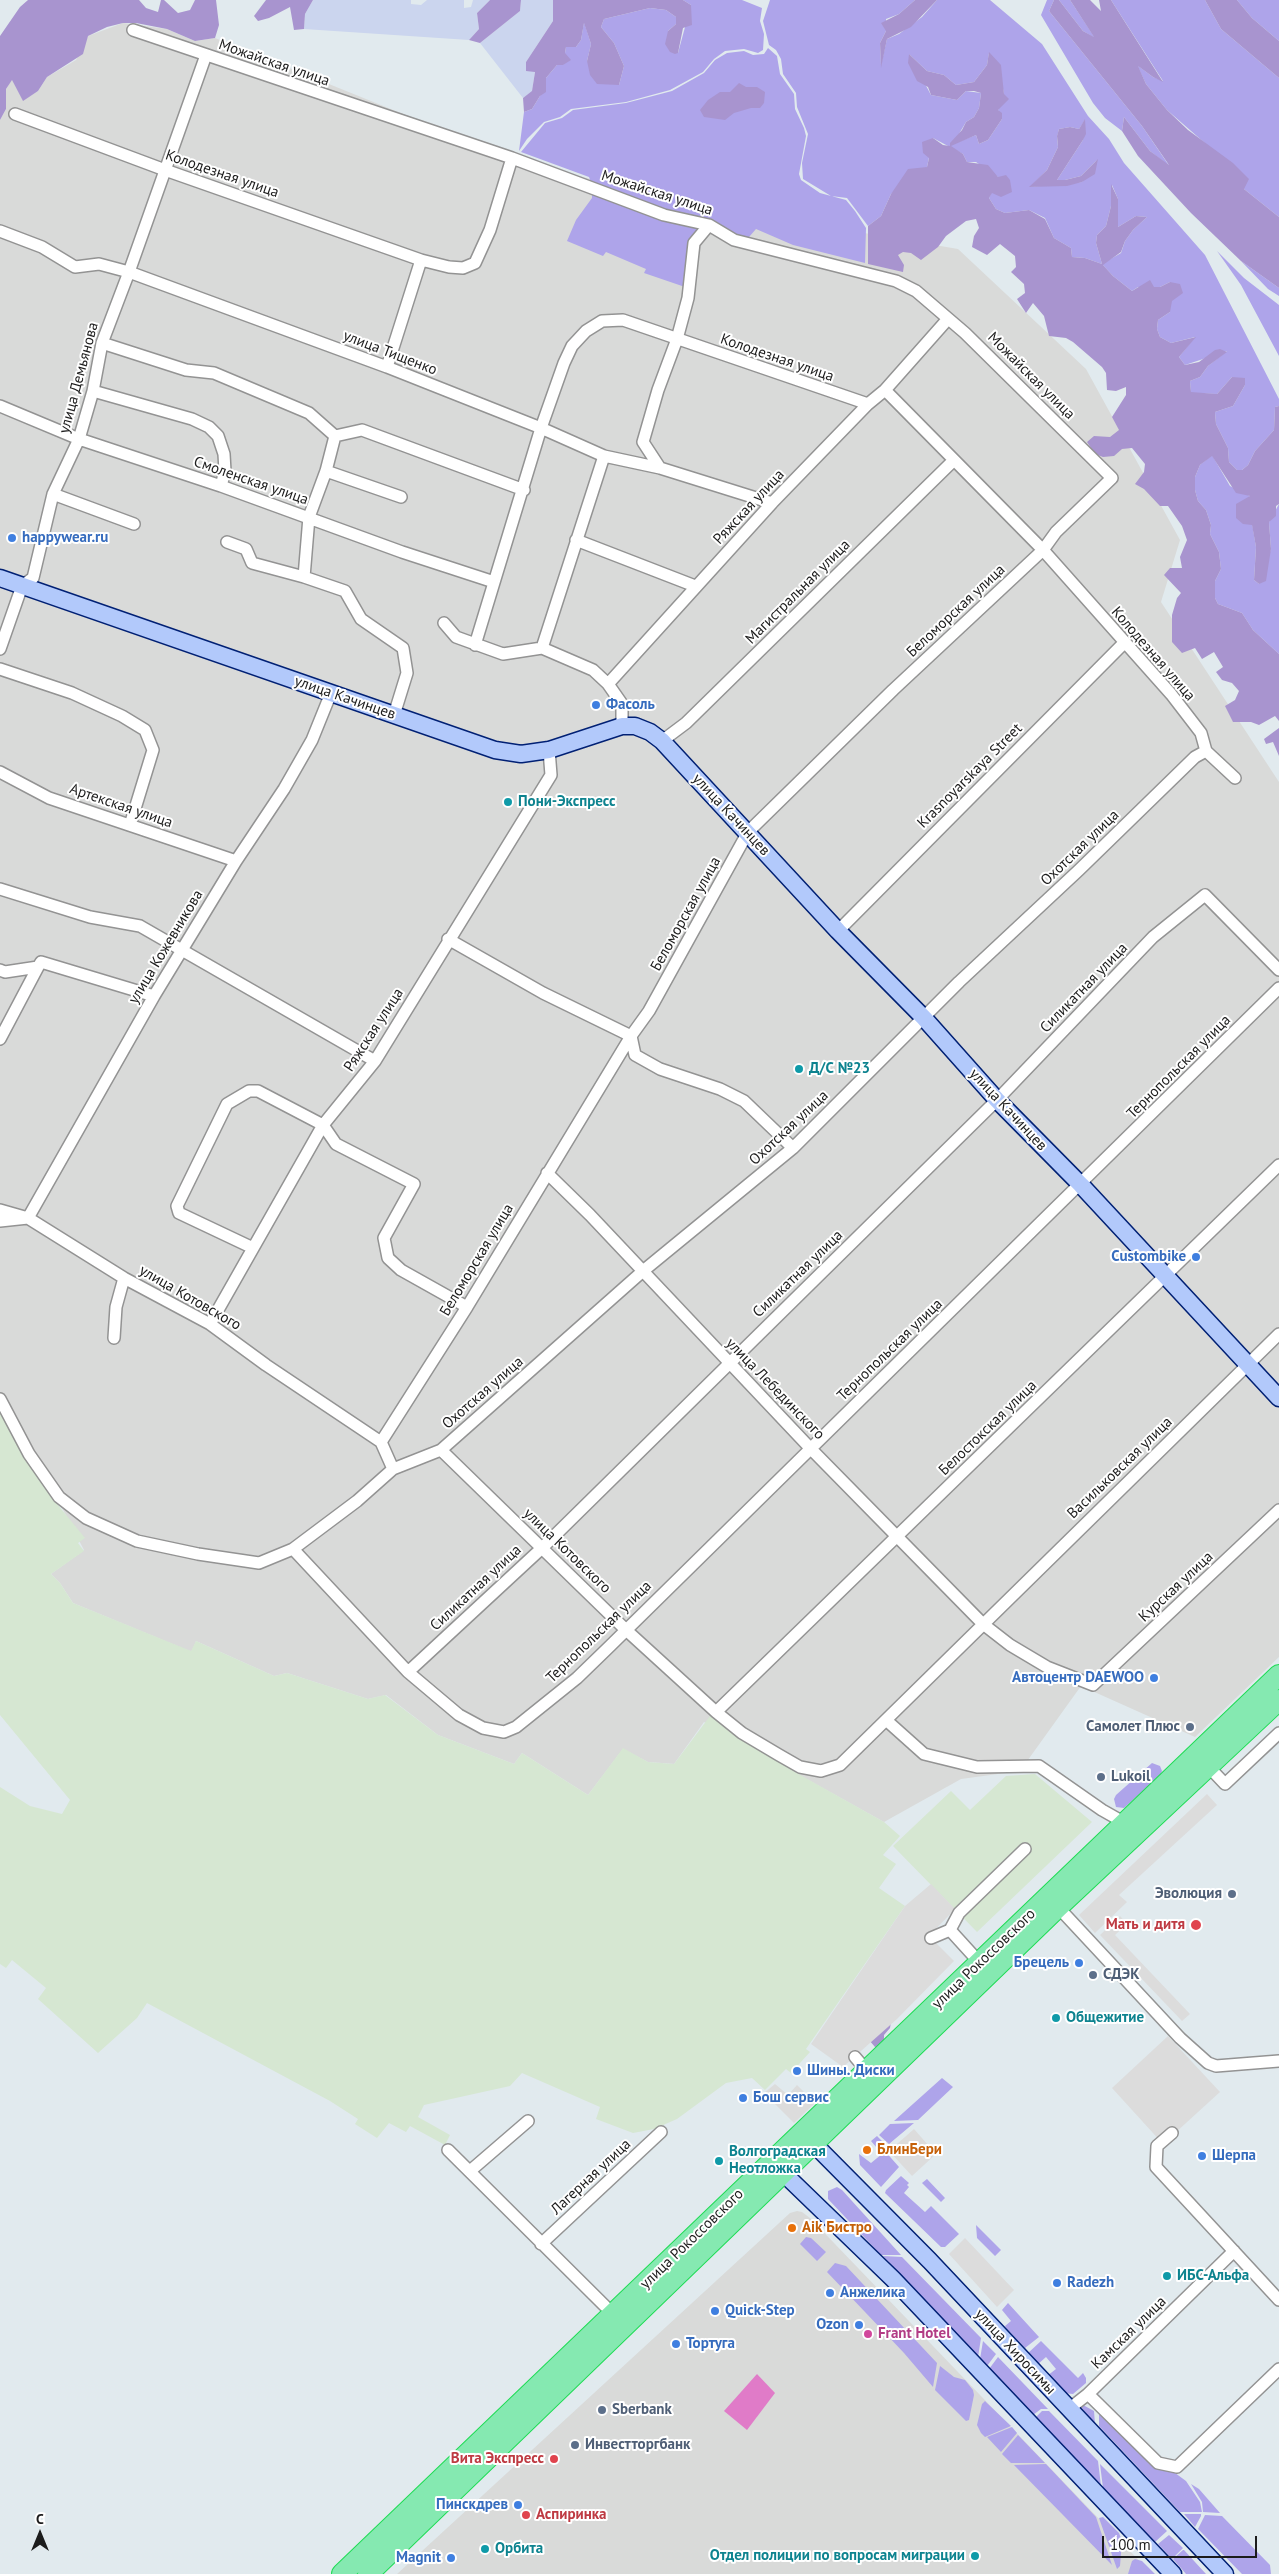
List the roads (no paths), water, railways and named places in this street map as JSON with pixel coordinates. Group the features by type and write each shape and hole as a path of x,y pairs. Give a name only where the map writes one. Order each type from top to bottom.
{"highway":[{"name":"улица Рокоссовского","path":"809,2138 861,2064 980,1963 1279,1674"},
{"name":"улица Рокоссовского","path":"368,2574 809,2138 1279,1700"},
{"name":"улица Рокоссовского","path":"342,2574 613,2314 778,2168"}],"main road":[{"name":"улица Качинцев","path":"0,578 495,750 521,754 549,750 622,726 635,726 650,732 662,741 838,931 924,1018 997,1100 1081,1185 1279,1398"},
{"name":"улица Хиросимы","path":"809,2138 930,2261 1225,2574"},
{"path":"778,2168 893,2279 1173,2574"}],"street":[{"name":"Можайская улица","path":"132,30 512,158 664,215 709,225 734,240 896,281 916,291 947,320 965,333 1112,478"},
{"name":"улица Демьянова","path":"0,649 22,586 33,578 53,494 79,439 102,343 206,55"},
{"name":"Колодезная улица","path":"15,114 165,170 421,260 463,268 475,263 490,230 512,158"},
{"path":"660,468 643,442 658,390 678,340 688,298 694,243 709,225"},
{"name":"улица Тищенко","path":"0,231 42,247 75,267 99,264 129,272 387,367 541,428 604,456 660,468 772,503"},
{"path":"387,367 421,260"},
{"name":"Колодезная улица","path":"475,645 524,490 541,428 572,346 586,331 602,321 622,320 868,404"},
{"name":"Ряжская улица","path":"608,684 772,503 868,404 885,390 947,320"},
{"path":"102,343 186,370 214,373 309,413 335,436"},
{"name":"Колодезная улица","path":"885,390 953,461 1043,550 1170,694 1201,733 1206,751 1235,778"},
{"path":"92,391 127,399 192,419 209,427 218,436 224,454 225,471 221,486"},
{"name":"Смоленская улица","path":"0,406 79,439 221,486 402,552 494,582"},
{"path":"335,436 362,430 524,490"},
{"path":"304,577 309,517 326,471 335,436"},
{"path":"542,648 604,456"},
{"name":"Магистральная улица","path":"662,741 686,723 953,461"},
{"path":"326,471 401,497"},
{"name":"Беломорская улица","path":"381,1442 467,1307 631,1036 649,1011 748,832 893,690 1043,550 1056,532 1112,478"},
{"path":"53,494 134,524"},
{"path":"576,540 695,586"},
{"path":"227,542 246,549 252,563 304,577 345,591 361,619 403,648 407,673 394,715"},
{"path":"444,623 456,637 503,654 542,648 593,670 608,684 622,704 622,726"},
{"name":"Krasnoyarskaya Street","path":"838,931 1124,643"},
{"path":"0,669 72,693 122,716 145,730 153,750 130,825"},
{"name":"улица Кожевникова","path":"28,1218 154,996 236,861 298,765 312,740 331,693"},
{"name":"Ряжская улица","path":"210,1324 323,1125 375,1061 448,939 551,775 549,750"},
{"name":"Охотская улица","path":"441,1450 643,1271 793,1148 924,1018 1194,757 1206,751"},
{"name":"Артекская улица","path":"0,772 49,798 236,861"},
{"path":"0,889 90,917 140,926 375,1061"},
{"name":"Силикатная улица","path":"408,1672 542,1548 728,1362 997,1100 1153,937 1205,894 1279,970"},
{"path":"448,939 543,993 631,1036 635,1055 660,1069 720,1089 744,1101 793,1148"},
{"path":"0,1039 41,962 154,996"},
{"path":"0,970 5,972 38,967"},
{"name":"Тернопольская улица","path":"408,1672 459,1715 483,1728 504,1732 516,1727 576,1678 1081,1185 1279,988"},
{"path":"252,1248 179,1213 177,1206 227,1104 249,1091 258,1091 323,1125 336,1144 414,1184 384,1238 388,1258 401,1270 467,1307"},
{"name":"Белостокская улица","path":"716,1712 1279,1165"},
{"name":"улица Лебединского","path":"547,1173 896,1537 983,1624"},
{"name":"улица Котовского","path":"0,1210 28,1218 124,1278 210,1324 266,1365 381,1442"},
{"path":"0,1221 28,1218"},
{"path":"114,1338 116,1307 124,1278"},
{"name":"Васильковская улица","path":"983,1624 1279,1334"},
{"path":"0,1398 29,1454 59,1497 86,1518 137,1541 207,1556 259,1563 293,1549 357,1501 393,1469 441,1450"},
{"path":"381,1442 393,1469"},
{"name":"улица Котовского","path":"441,1450 625,1629 716,1712 742,1733 800,1768 820,1771 840,1765 983,1624"},
{"name":"Курская улица","path":"983,1624 1010,1645 1047,1666 1094,1686 1279,1510"},
{"path":"293,1549 408,1672"},
{"path":"886,1720 924,1754 977,1767 1038,1766 1102,1810 1126,1823"},
{"path":"1208,1766 1225,1784 1279,1733"},
{"path":"931,1938 950,1930 959,1913 1025,1849"},
{"path":"1058,1906 1180,2038 1208,2063 1216,2066 1279,2061"},
{"path":"950,1930 980,1963"},
{"path":"470,2171 528,2121"},
{"name":"Лагерная улица","path":"541,2244 661,2132"},
{"path":"1172,2133 1157,2146 1156,2167 1279,2300"},
{"path":"448,2150 613,2314"},
{"name":"Камская улица","path":"1069,2409 1088,2394 1234,2251"},
{"path":"1088,2394 1158,2463 1177,2467 1279,2369"}],"place":[{"name":"happywear.ru","path":"12,538"},
{"name":"Фасоль","path":"596,705"},
{"name":"Пони-Экспресс","path":"508,802"},
{"name":"Д/С №23","path":"799,1069"},
{"name":"Custombike","path":"1196,1257"},
{"name":"Автоцентр DAEWOO","path":"1154,1678"},
{"name":"Самолет Плюс","path":"1190,1727"},
{"name":"Lukoil","path":"1101,1777"},
{"name":"Эволюция","path":"1232,1894"},
{"name":"Мать и дитя","path":"1196,1925"},
{"name":"Брецель","path":"1079,1963"},
{"name":"СДЭК","path":"1093,1975"},
{"name":"Общежитие","path":"1056,2018"},
{"name":"Шины. Диски","path":"797,2071"},
{"name":"Бош сервис","path":"743,2098"},
{"name":"БлинБери","path":"867,2150"},
{"name":"Шерпа","path":"1202,2156"},
{"name":"Волгоградская Неотложка","path":"719,2161"},
{"name":"Aik Бистро","path":"792,2228"},
{"name":"ИБС-Альфа","path":"1167,2276"},
{"name":"Radezh","path":"1057,2283"},
{"name":"Анжелика","path":"830,2293"},
{"name":"Quick-Step","path":"715,2311"},
{"name":"Ozon","path":"859,2325"},
{"name":"Frant Hotel","path":"868,2334"},
{"name":"Тортуга","path":"676,2344"},
{"name":"Sberbank","path":"602,2410"},
{"name":"Инвестторгбанк","path":"575,2445"},
{"name":"Вита Экспресс","path":"554,2459"},
{"name":"Пинскдрев","path":"518,2505"},
{"name":"Аспиринка","path":"526,2515"},
{"name":"Орбита","path":"485,2549"},
{"name":"Отдел полиции по вопросам миграции","path":"975,2556"},
{"name":"Magnit","path":"451,2558"}]}
